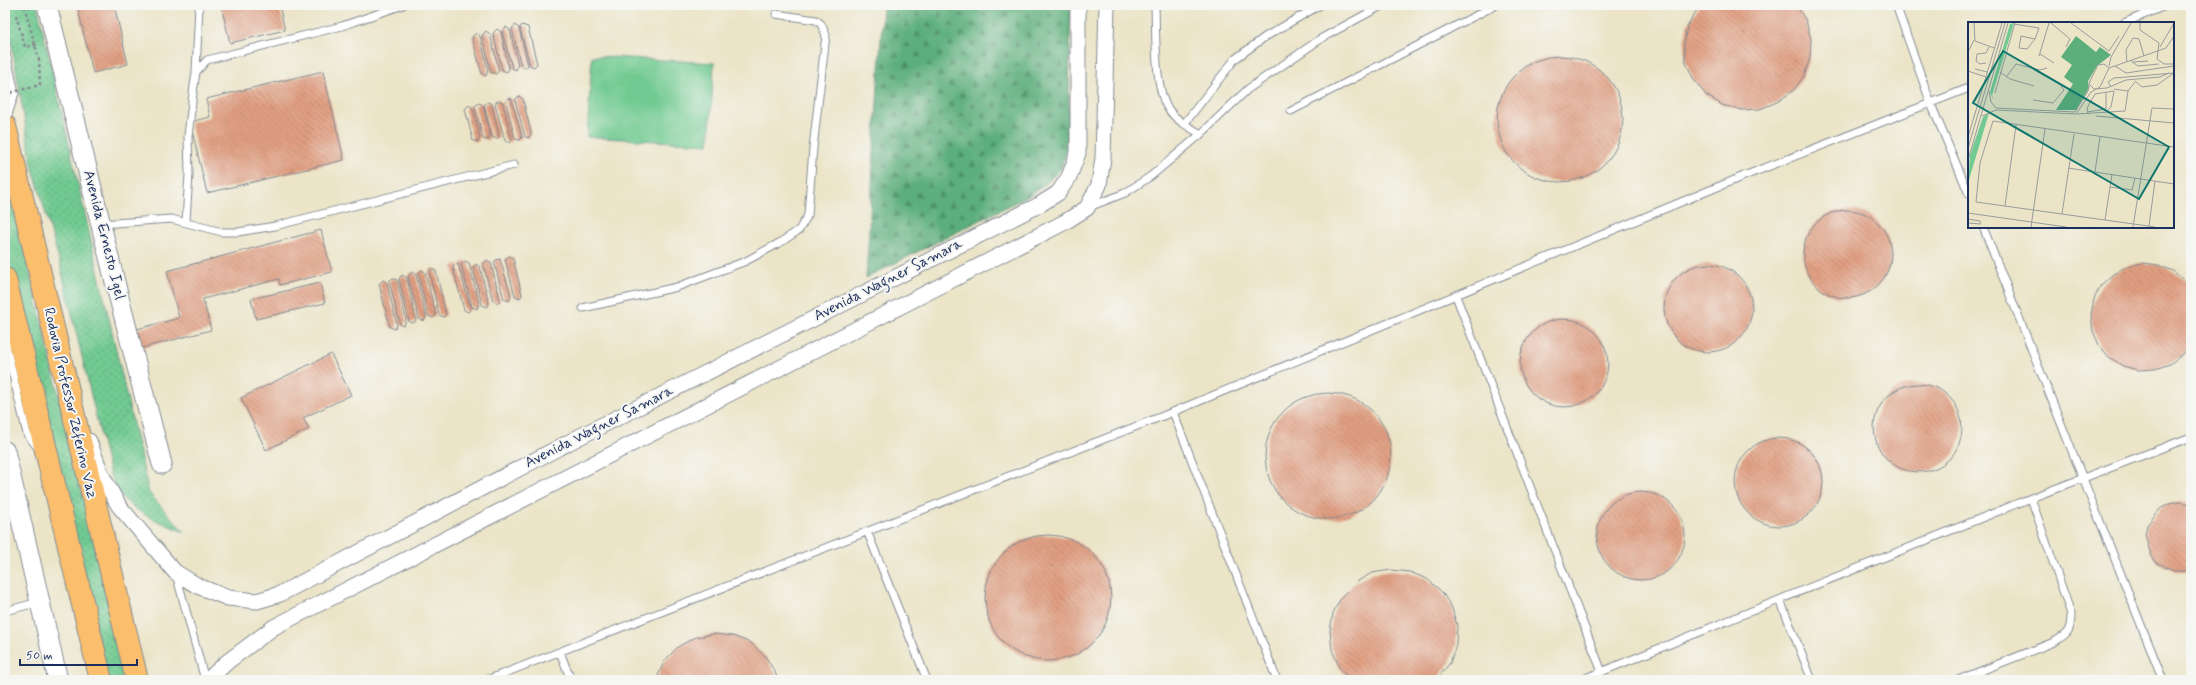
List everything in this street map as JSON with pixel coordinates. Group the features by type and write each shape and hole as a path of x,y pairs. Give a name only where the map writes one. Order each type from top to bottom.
{"highway":[{"name":"Rodovia Professor Zeferino Vaz","path":"5,125 137,680"},
{"path":"6,282 101,680"}],"street":[{"name":"Avenida Ernesto Igel","path":"47,5 162,464"},
{"name":"Avenida Wagner Samara","path":"62,369 102,476 119,506 175,572 198,586 228,598 257,601 280,594 579,437 1039,205 1058,193 1069,177 1078,153 1078,5"},
{"name":"Avenida Wagner Samara","path":"208,680 227,662 274,627 418,552 627,448 1065,222 1087,208 1099,185 1103,158 1107,5"},
{"path":"5,451 58,680"}],"lane":[{"path":"186,221 189,174 188,136 196,72 198,5"},
{"path":"196,72 206,60 342,26 403,5"},
{"path":"1155,5 1159,82 1163,101 1168,110 1184,124 1201,134"},
{"path":"1184,124 1235,59 1265,37 1320,5"},
{"path":"1087,208 1125,193 1151,176 1201,134 1248,89 1322,38 1373,8 1383,5"},
{"path":"1291,111 1496,5"},
{"path":"1896,5 1932,104 1968,192"},
{"path":"2126,22 2167,5"},
{"path":"583,308 677,287 746,261 782,242 799,230 808,215 813,148 826,35 821,24 816,20 776,14"},
{"path":"5,49 15,93 5,125"},
{"path":"487,680 1173,412 1744,176 1932,104 1968,88"},
{"path":"101,224 172,218 222,232 238,232 274,226 514,165"},
{"path":"1983,228 2163,680"},
{"path":"1456,296 1602,672"},
{"path":"1173,412 1277,680"},
{"path":"1581,680 2031,498 2191,437"},
{"path":"1958,680 2054,642 2065,636 2071,627 2071,614 2031,498"},
{"path":"867,531 927,680"},
{"path":"175,572 205,680"},
{"path":"1780,600 1812,680"},
{"path":"5,611 39,602"},
{"path":"560,652 571,680"}],"path":[{"path":"5,94 40,86 39,60 24,5"},
{"path":"16,15 25,47 42,44"}],"green space":[{"path":"5,5 37,5 149,493 184,532 139,512 131,506 118,492 110,475 60,264 32,165"},
{"path":"883,5 1071,5 1068,147 1061,169 1046,184 1030,195 866,278"},
{"path":"592,56 714,63 709,144 587,137"},
{"path":"5,166 126,680 108,680 5,241"}],"building":[{"path":"77,5 114,5 128,64 93,73"},
{"path":"221,5 279,5 285,30 230,43"},
{"path":"1700,5 1796,5 1806,21 1811,39 1810,58 1804,76 1793,91 1777,102 1760,109 1741,110 1722,105 1706,95 1694,80 1686,63 1684,44 1687,26"},
{"path":"515,25 519,28 528,65 526,68 521,66 512,29"},
{"path":"522,25 528,27 537,64 534,67 530,65 520,28"},
{"path":"506,27 510,30 518,64 516,70 512,68 502,31"},
{"path":"497,29 501,32 509,69 507,72 502,70 493,33"},
{"path":"486,31 490,34 499,71 496,74 491,72 482,35"},
{"path":"476,33 480,36 488,70 486,76 482,74 472,37"},
{"path":"1566,56 1578,58 1590,63 1605,74 1616,89 1621,101 1623,119 1621,137 1616,149 1605,164 1590,175 1578,180 1554,182 1542,180 1530,175 1515,164 1504,149 1499,137 1497,113 1499,101 1504,89 1515,74 1530,63 1542,58"},
{"path":"323,71 344,160 207,193 190,122 210,117 206,99"},
{"path":"519,96 523,99 531,133 529,138 525,137 515,100"},
{"path":"511,98 522,137 520,140 515,139 506,102 507,99"},
{"path":"497,101 501,101 503,103 512,140 510,143 505,141 495,104"},
{"path":"488,102 492,104 499,136 497,139 492,137 484,105"},
{"path":"479,103 483,105 490,137 488,140 483,139 475,106"},
{"path":"469,105 473,108 480,137 478,142 473,141 465,109"},
{"path":"1847,210 1864,213 1878,223 1888,237 1891,254 1888,271 1878,285 1864,295 1847,298 1830,295 1816,285 1806,271 1803,254 1806,237 1816,223 1830,213"},
{"path":"321,230 332,272 280,285 279,279 203,299 211,330 142,348 137,329 179,318 167,271"},
{"path":"509,256 513,258 522,295 520,298 515,296 505,259"},
{"path":"500,259 511,296 509,301 504,299 494,262"},
{"path":"487,260 491,263 500,300 498,303 493,301 483,264"},
{"path":"465,261 469,263 479,303 477,309 472,307 461,264"},
{"path":"2143,263 2158,265 2173,271 2185,281 2191,290 2191,343 2183,354 2170,364 2155,369 2138,370 2123,366 2109,357 2099,345 2093,331 2091,315 2094,299 2101,285 2113,274 2127,266"},
{"path":"458,264 471,309 468,312 464,310 453,268 454,265"},
{"path":"476,264 480,267 489,303 487,307 482,305 473,268"},
{"path":"1708,264 1725,267 1739,277 1749,291 1752,308 1749,325 1739,339 1725,349 1708,352 1691,349 1677,339 1667,325 1664,308 1667,291 1677,277 1691,267"},
{"path":"432,268 436,271 446,314 444,317 439,315 429,272"},
{"path":"422,270 425,272 436,315 433,318 428,316 418,273"},
{"path":"412,272 416,275 426,317 424,321 419,319 408,276"},
{"path":"402,275 407,278 416,320 414,323 409,322 399,279"},
{"path":"393,278 397,280 406,320 404,326 400,324 389,281"},
{"path":"383,280 387,283 397,325 395,329 390,327 379,284"},
{"path":"320,283 325,303 256,319 251,299"},
{"path":"1564,319 1581,322 1595,332 1605,346 1608,363 1605,380 1595,394 1581,404 1564,407 1547,404 1533,394 1523,380 1520,363 1523,346 1533,332 1547,322"},
{"path":"331,354 351,395 303,418 309,429 266,450 241,398"},
{"path":"1918,384 1935,387 1949,397 1959,411 1962,428 1959,445 1949,459 1935,469 1918,472 1901,469 1887,459 1877,445 1874,428 1877,411 1887,397 1901,387"},
{"path":"1334,393 1346,395 1358,400 1373,411 1384,426 1389,438 1391,456 1389,474 1384,486 1373,501 1358,512 1346,517 1322,519 1310,517 1298,512 1283,501 1272,486 1267,474 1265,450 1267,438 1272,426 1283,411 1298,400 1310,395"},
{"path":"1779,438 1796,441 1810,451 1820,465 1823,482 1820,499 1810,513 1796,523 1779,526 1762,523 1748,513 1738,499 1735,482 1738,465 1748,451 1762,441"},
{"path":"1641,492 1658,495 1672,505 1682,519 1685,536 1682,553 1672,567 1658,577 1641,580 1624,577 1610,567 1600,553 1597,536 1600,519 1610,505 1624,495"},
{"path":"2179,502 2191,504 2191,569 2186,571 2176,571 2157,563 2151,555 2145,535 2147,525 2160,509 2169,504"},
{"path":"1054,535 1066,537 1078,542 1093,553 1104,568 1109,580 1111,598 1109,616 1104,628 1093,643 1078,654 1066,659 1042,661 1030,659 1018,654 1003,643 992,628 987,616 985,592 987,580 992,568 1003,553 1018,542 1030,537"},
{"path":"1391,570 1410,572 1427,579 1442,592 1452,608 1457,626 1456,645 1450,663 1436,680 1350,680 1339,667 1332,650 1330,631 1333,613 1342,596 1356,582 1372,573"},
{"path":"714,634 733,636 751,643 765,656 778,680 656,680 665,660 679,646 696,637"}]}
